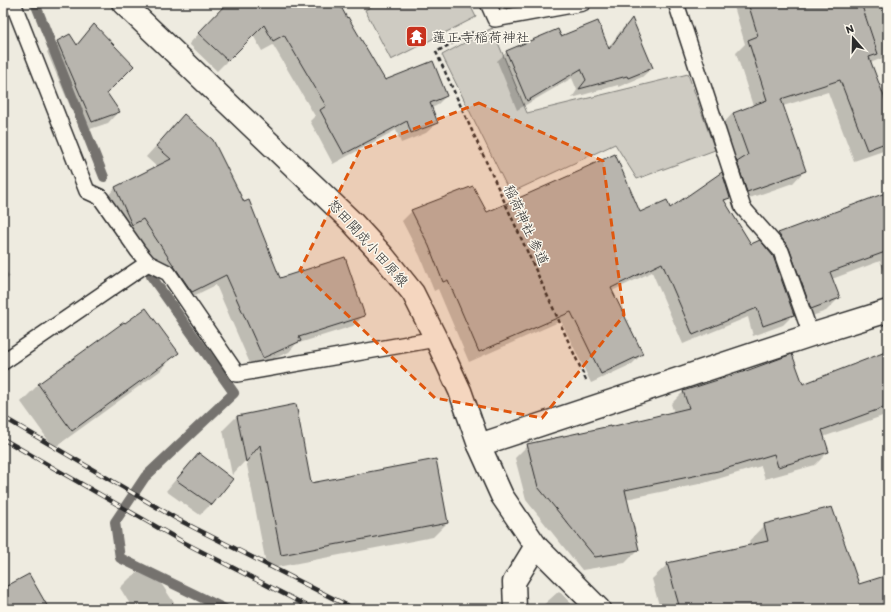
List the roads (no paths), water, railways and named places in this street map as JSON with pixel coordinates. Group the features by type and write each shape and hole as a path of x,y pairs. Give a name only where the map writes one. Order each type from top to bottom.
{"main road":[{"name":"怒田開成小田原線","path":"123,3 352,222 384,257 413,293 460,391 479,445 502,496 536,546 599,609"},
{"path":"479,445 888,311"},
{"path":"515,609 514,582 536,546"}],"lane":[{"path":"12,3 87,191 100,197 148,263 168,273 237,374 436,339"},
{"path":"488,3 495,20 583,3"},
{"path":"676,3 743,208 781,251 811,335"},
{"path":"3,362 148,263"}],"waterway":[{"path":"35,3 104,177"},
{"path":"151,276 234,393 145,477 115,522 120,558 225,609"}],"railway":[{"path":"3,417 177,519 354,609"},
{"path":"3,439 183,542 313,609"}],"place":[{"name":"蓮正寺稲荷神社","path":"417,37"}]}
